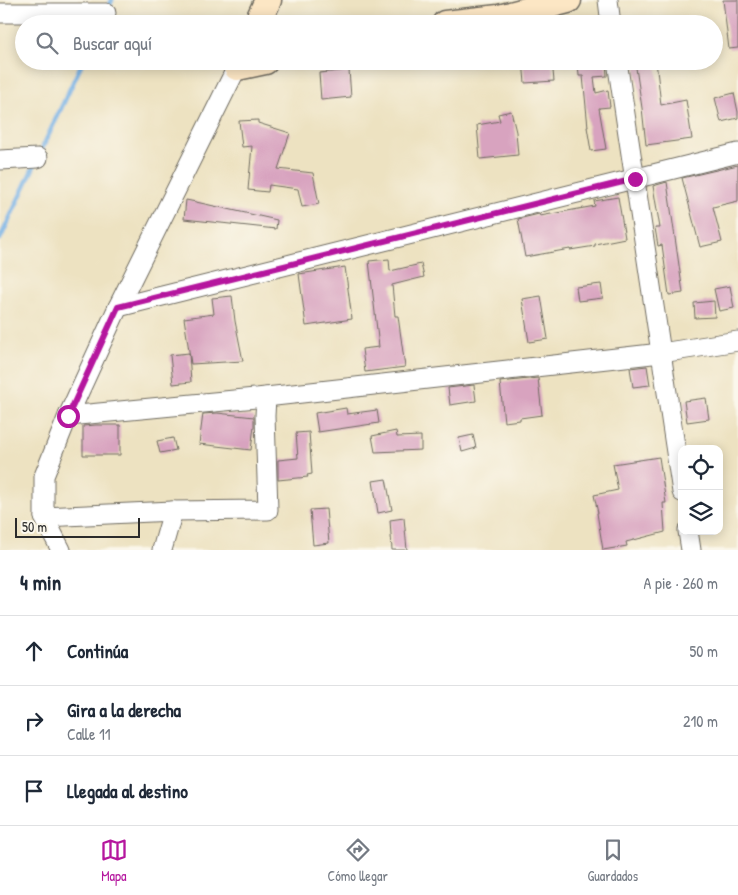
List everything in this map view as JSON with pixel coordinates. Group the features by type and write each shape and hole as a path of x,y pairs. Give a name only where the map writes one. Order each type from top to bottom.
{"street":[{"path":"261,15 268,0"},
{"path":"459,15 501,0"},
{"path":"510,15 568,0"},
{"path":"608,0 610,15"},
{"path":"0,12 106,13"},
{"path":"61,550 44,517 44,476 68,416 118,307 235,70"},
{"path":"618,70 682,490"},
{"path":"118,307 738,153"},
{"path":"0,160 38,158"},
{"path":"68,416 266,397 661,353 738,341"},
{"path":"44,517 173,511 268,510 266,397"},
{"path":"162,550 173,511"},
{"path":"689,535 691,550"}],"building":[{"path":"723,0 738,0 738,48 729,49"},
{"path":"349,70 351,97 321,100 319,73"},
{"path":"524,70 553,70 554,81 525,83"},
{"path":"579,70 607,70 607,76 594,77 596,93 608,90 610,107 599,108 606,149 591,151 583,76 579,76"},
{"path":"636,70 657,70 661,105 686,100 692,139 646,145"},
{"path":"734,93 738,118 721,122 715,98"},
{"path":"511,111 516,132 518,155 480,159 477,125 500,121 498,114"},
{"path":"258,120 258,123 290,133 278,169 313,173 319,204 302,207 298,189 269,185 268,192 248,190 252,146 242,147 239,121"},
{"path":"738,165 738,201 713,207 722,242 700,247 682,178"},
{"path":"667,182 683,293 669,295 662,245 658,246 655,228 660,228 653,186"},
{"path":"618,197 625,238 595,244 595,246 525,257 518,219 595,206 594,201"},
{"path":"186,200 277,220 276,229 184,219"},
{"path":"389,259 390,271 421,264 424,277 392,285 395,316 398,316 405,367 365,372 362,349 379,347 369,261"},
{"path":"345,267 352,319 306,326 299,274"},
{"path":"601,284 603,298 578,301 576,287"},
{"path":"730,286 734,308 719,311 714,289"},
{"path":"232,296 243,361 191,364 184,318 214,314 212,298"},
{"path":"541,296 548,339 529,342 522,299"},
{"path":"714,301 715,317 695,318 694,303"},
{"path":"189,353 191,382 173,384 170,355"},
{"path":"647,366 650,385 633,387 630,368"},
{"path":"538,378 542,415 504,422 500,382"},
{"path":"474,385 476,401 450,405 448,388"},
{"path":"706,398 709,419 687,422 684,401"},
{"path":"346,408 347,414 377,410 379,423 318,432 315,413"},
{"path":"217,413 254,417 251,450 199,444 203,414"},
{"path":"120,425 120,455 83,455 83,426"},
{"path":"396,431 397,437 421,436 421,450 375,452 372,436"},
{"path":"309,432 312,474 307,475 308,477 278,480 278,460 298,458 296,433"},
{"path":"473,435 476,448 462,452 459,438"},
{"path":"173,438 176,450 160,453 157,441"},
{"path":"659,457 666,503 663,503 665,532 626,542 627,546 603,550 594,495 618,490 613,464"},
{"path":"386,479 392,510 378,513 373,481"},
{"path":"326,509 329,543 313,545 310,510"},
{"path":"404,518 407,550 392,550 390,520"}],"waterway":[{"path":"105,15 112,0"},
{"path":"0,239 79,70"}],"route":[{"path":"68,416 118,307 635,179"}]}
